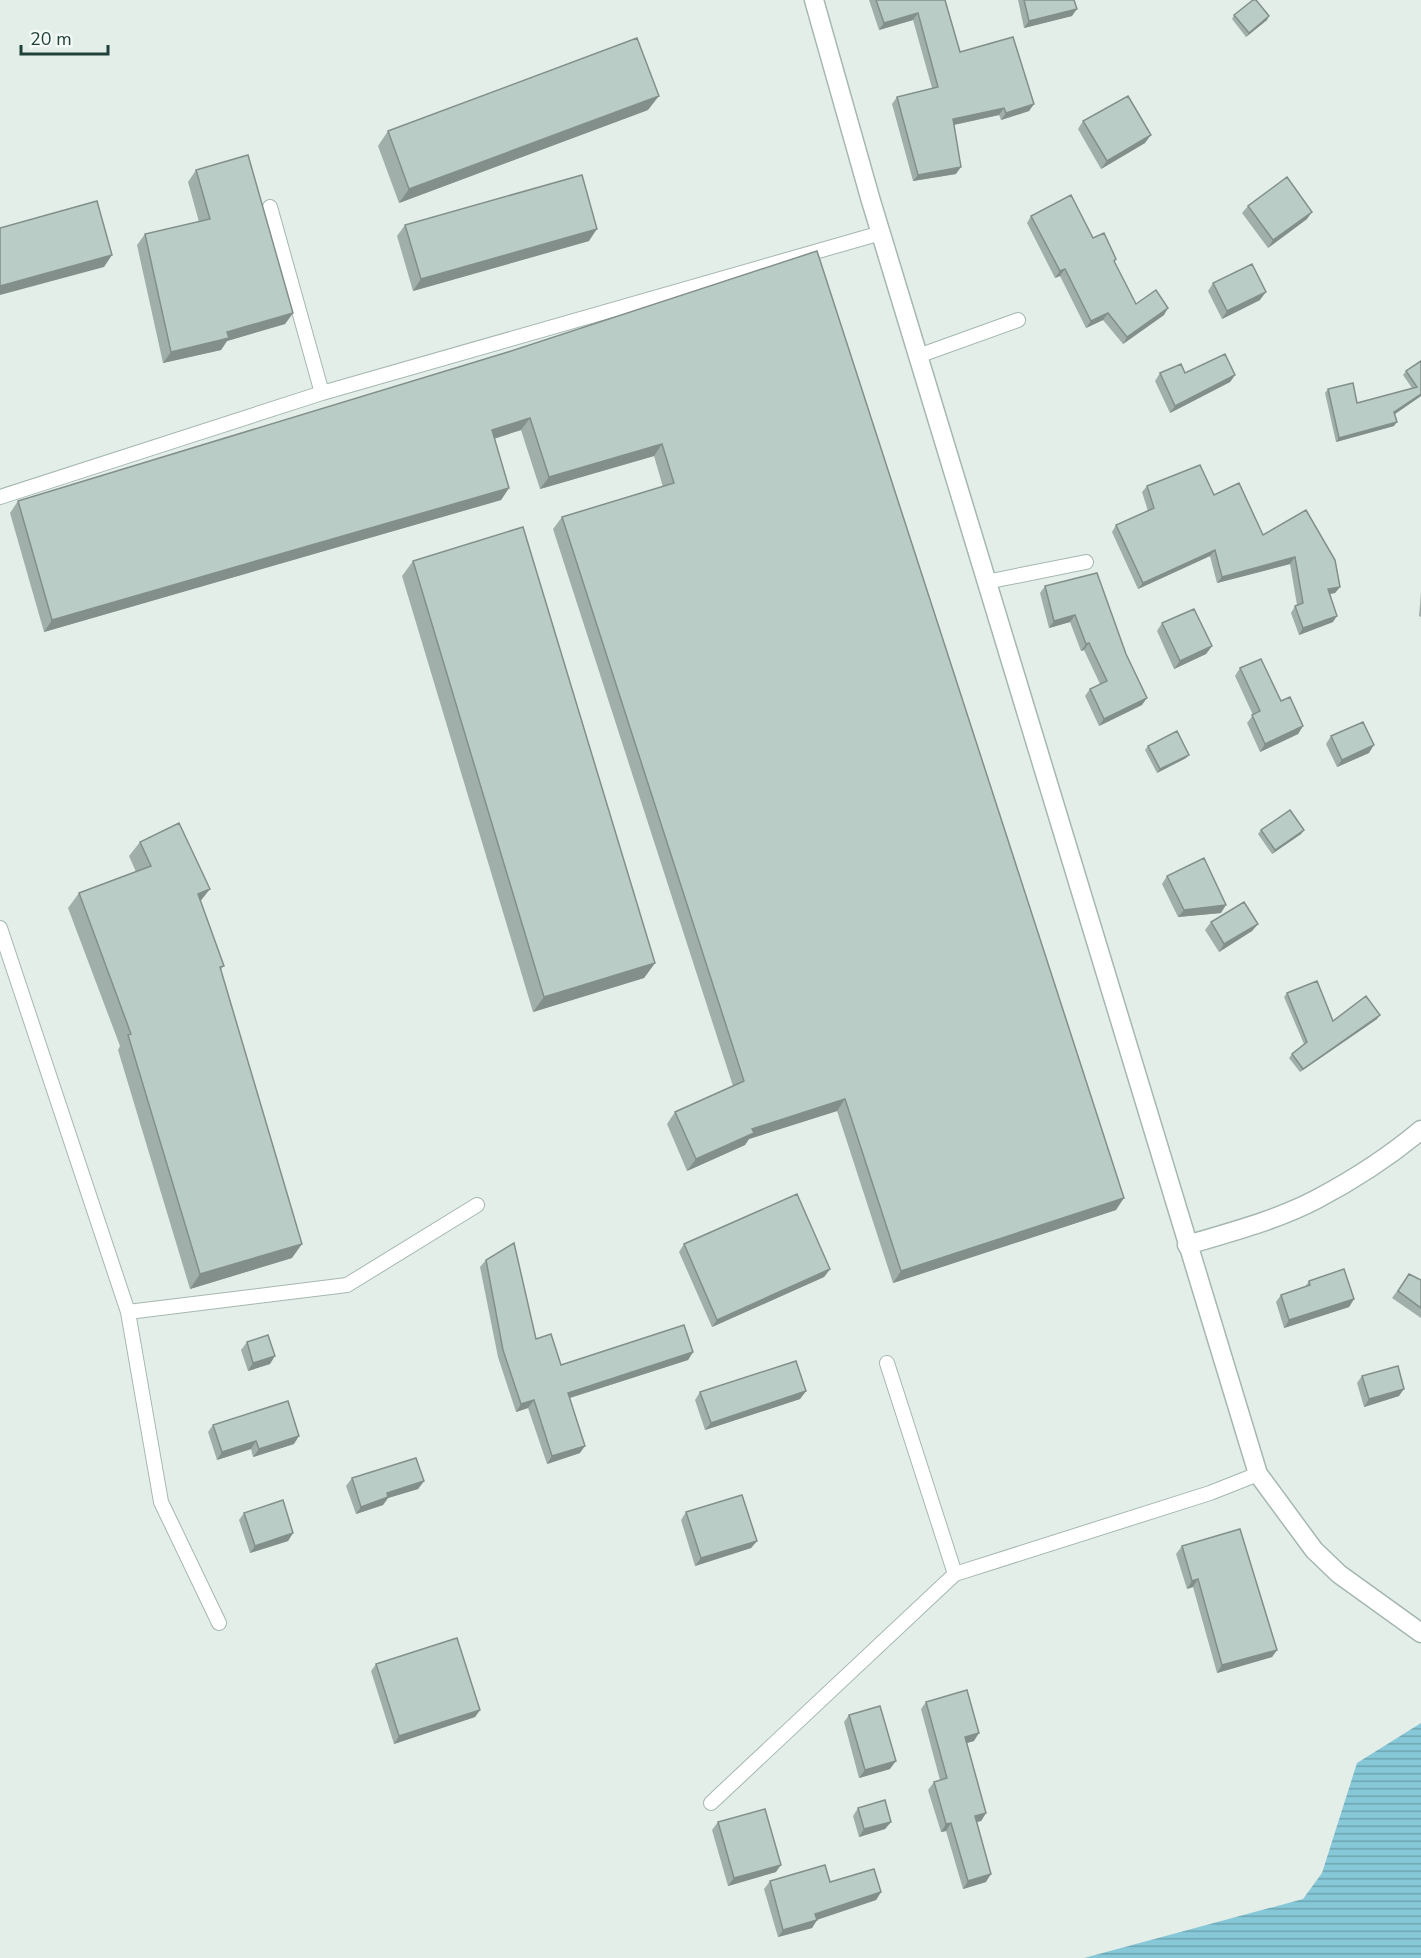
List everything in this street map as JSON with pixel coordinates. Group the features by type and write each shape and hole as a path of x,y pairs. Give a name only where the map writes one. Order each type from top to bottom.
{"street":[{"path":"814,0 986,582 1258,1474 1314,1550 1340,1574 1421,1633"},
{"path":"1187,1245 1256,1225 1317,1199 1398,1149 1421,1130"}],"lane":[{"path":"270,207 322,393"},
{"path":"0,497 322,393 881,233"},
{"path":"918,356 1018,320"},
{"path":"986,582 1086,562"},
{"path":"0,928 128,1312 161,1502 219,1623"},
{"path":"128,1312 347,1285 477,1205"},
{"path":"886,1363 956,1574"},
{"path":"711,1803 956,1574 1210,1493 1258,1474"}],"water":[{"path":"1421,1723 1421,1958 1084,1958 1303,1899 1322,1873 1357,1763"}],"building":[{"path":"876,0 945,0 960,52 1013,37 1034,104 1006,113 1004,108 953,119 961,167 918,175 897,97 938,87 918,13 884,23"},
{"path":"1024,0 1074,0 1077,9 1029,21"},
{"path":"1256,0 1269,16 1249,33 1234,15"},
{"path":"637,38 659,96 409,189 388,131"},
{"path":"1128,96 1151,135 1107,161 1083,121"},
{"path":"248,155 293,313 227,332 229,338 171,352 145,234 210,219 196,170"},
{"path":"582,175 597,229 421,279 405,225"},
{"path":"1287,177 1312,212 1273,240 1248,206"},
{"path":"1071,195 1093,238 1104,233 1116,259 1114,261 1136,304 1156,290 1168,308 1127,337 1108,313 1091,321 1065,269 1060,271 1031,216"},
{"path":"97,201 112,255 0,286 0,228"},
{"path":"817,251 1124,1198 901,1271 845,1099 752,1129 754,1133 696,1159 675,1112 744,1081 562,517 674,483 662,444 549,477 530,418 492,430 509,488 52,620 18,501 508,352"},
{"path":"1252,264 1266,292 1227,311 1213,283"},
{"path":"1225,354 1235,375 1175,406 1160,373 1181,364 1185,373"},
{"path":"1421,361 1421,394 1394,412 1397,422 1339,438 1328,389 1353,383 1357,403 1417,387 1406,371"},
{"path":"1200,465 1214,495 1239,483 1263,535 1306,510 1335,560 1340,587 1328,589 1337,616 1303,628 1295,606 1303,603 1295,557 1222,577 1215,550 1143,583 1116,525 1154,508 1147,486"},
{"path":"523,527 655,963 544,997 413,561"},
{"path":"1097,573 1126,654 1147,698 1104,719 1090,689 1107,681 1089,643 1086,644 1075,615 1054,621 1045,586"},
{"path":"1194,609 1212,646 1180,661 1162,623"},
{"path":"1261,659 1281,701 1290,697 1303,726 1265,744 1252,715 1260,711 1240,668"},
{"path":"1363,722 1374,745 1342,760 1331,736"},
{"path":"1177,731 1189,755 1160,769 1148,746"},
{"path":"1290,810 1304,830 1275,850 1261,830"},
{"path":"179,823 210,889 198,894 224,966 220,967 302,1244 200,1274 128,1035 131,1034 79,893 151,866 140,842"},
{"path":"1204,858 1226,905 1184,910 1167,876"},
{"path":"1244,902 1258,924 1224,944 1211,922"},
{"path":"1317,981 1333,1021 1366,996 1380,1015 1303,1069 1292,1054 1307,1042 1287,993"},
{"path":"797,1194 830,1269 717,1320 684,1244"},
{"path":"514,1243 536,1339 551,1334 561,1365 684,1325 693,1352 568,1393 585,1446 552,1456 534,1400 521,1404 503,1350 486,1260"},
{"path":"1344,1269 1354,1299 1289,1320 1281,1295 1310,1285 1309,1281"},
{"path":"1409,1274 1421,1280 1421,1308 1398,1291"},
{"path":"268,1335 275,1356 253,1363 247,1342"},
{"path":"796,1361 806,1391 711,1423 700,1392"},
{"path":"1398,1366 1404,1389 1369,1399 1362,1376"},
{"path":"288,1401 299,1436 259,1449 256,1441 222,1452 213,1425"},
{"path":"416,1458 424,1481 387,1493 388,1497 361,1507 352,1478"},
{"path":"742,1495 757,1541 701,1558 686,1512"},
{"path":"283,1500 293,1533 255,1546 244,1513"},
{"path":"1240,1529 1277,1650 1222,1665 1198,1579 1192,1581 1182,1546"},
{"path":"457,1638 480,1710 399,1736 376,1664"},
{"path":"967,1690 979,1733 965,1737 986,1813 975,1816 991,1874 968,1881 951,1823 946,1824 934,1782 947,1778 926,1702"},
{"path":"880,1706 896,1761 865,1770 849,1715"},
{"path":"885,1800 891,1822 864,1829 858,1808"},
{"path":"765,1809 781,1865 734,1878 718,1822"},
{"path":"825,1865 830,1882 874,1869 881,1892 815,1914 817,1920 783,1930 770,1881"}]}
